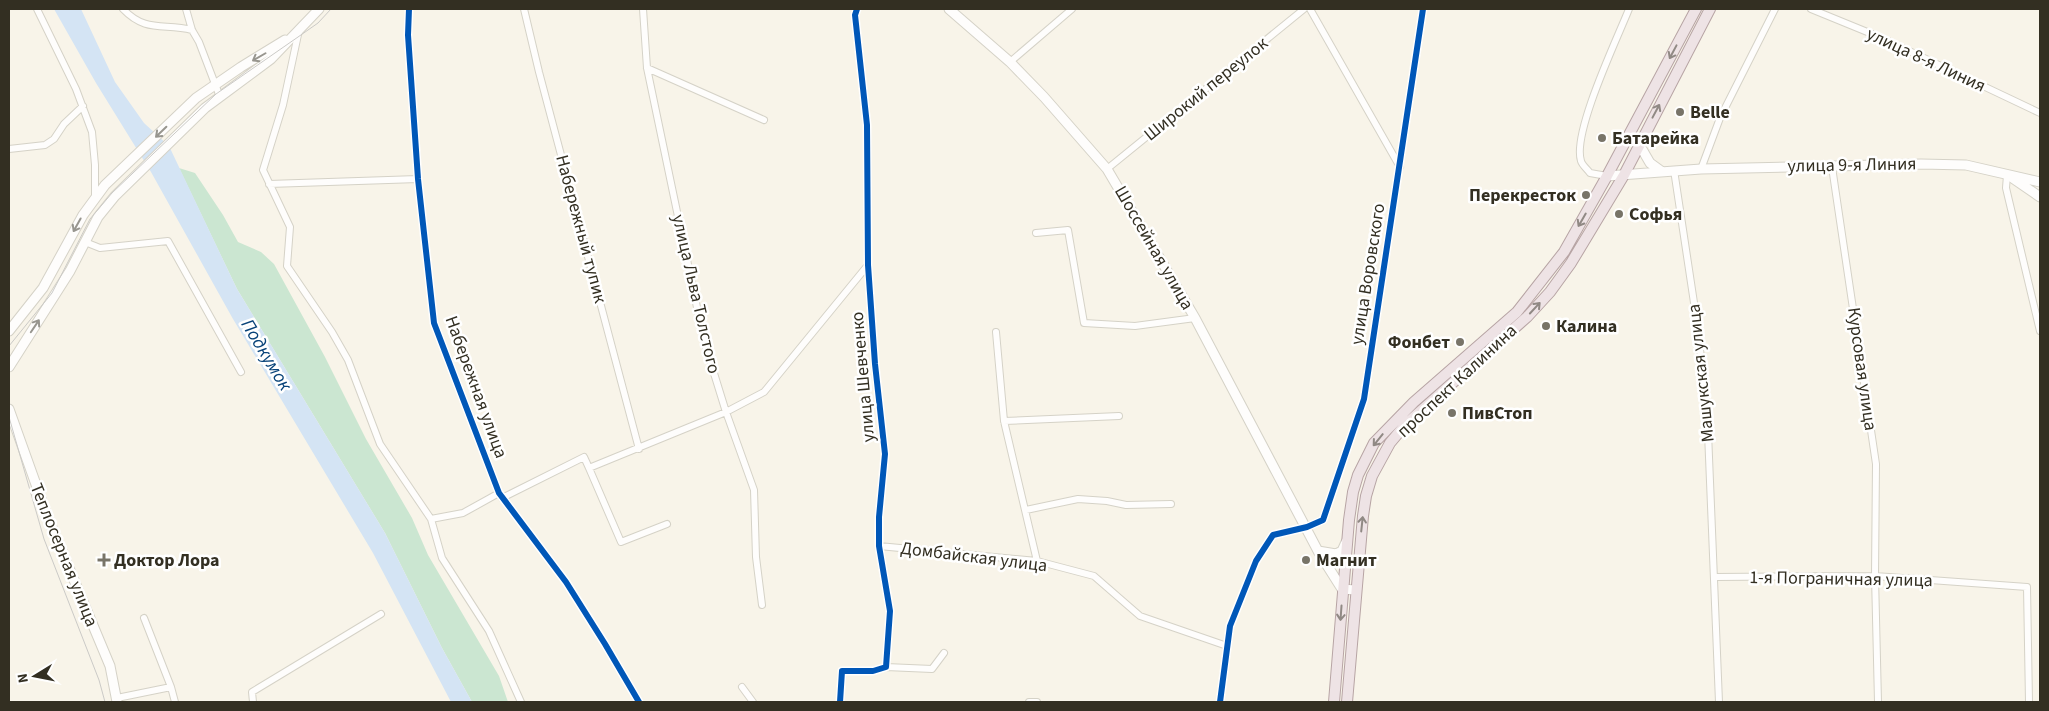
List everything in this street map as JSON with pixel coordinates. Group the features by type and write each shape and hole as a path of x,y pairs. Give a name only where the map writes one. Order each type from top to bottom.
{"main road":[{"path":"9,367 70,271 98,217 115,196 205,108 271,59 320,9"},
{"name":"Шоссейная улица","path":"948,9 1010,62 1068,121 1107,169 1195,318 1318,551 1342,589"},
{"name":"проспект Калинина","path":"1334,702 1342,589 1353,492 1358,475 1374,443 1414,402 1517,312 1564,252 1608,176 1696,9"},
{"name":"проспект Калинина","path":"1347,702 1355,590 1366,496 1380,458 1406,424 1527,317 1550,292 1571,264 1624,175 1710,9"},
{"path":"9,331 42,288 83,215 105,185 196,98 300,30"},
{"path":"1639,144 1650,163 1661,171"},
{"name":"улица 9-я Линия","path":"1624,175 1701,169 1950,164 1988,169 2040,182"},
{"path":"1608,176 1624,175"},
{"path":"2006,175 2040,196"},
{"name":"Теплосерная улица","path":"9,409 48,518 110,666 117,700"},
{"path":"1318,551 1336,554 1342,551 1347,539"},
{"path":"1342,589 1355,590"}],"street":[{"path":"37,9 54,40 92,132 96,165 95,197"},
{"path":"123,9 145,25 179,27 192,30"},
{"path":"186,9 192,30 199,42 220,97"},
{"name":"Набережная улица","path":"409,9 408,35 418,179 434,323 500,496 566,582 605,644 638,702"},
{"name":"Набережный тупик","path":"524,9 639,449"},
{"name":"улица Льва Толстого","path":"643,9 647,68 704,341 726,412 754,490 756,557 762,605"},
{"name":"улица Шевченко","path":"857,9 855,15 867,125 868,266 875,364 885,454 879,517 879,546 890,611 886,667"},
{"path":"1010,62 1072,9"},
{"name":"Широкий переулок","path":"1107,169 1304,9"},
{"path":"1310,9 1400,167"},
{"name":"улица Воровского","path":"1306,528 1323,520 1364,399 1423,9"},
{"path":"1608,176 1590,173 1581,161 1580,140 1584,120 1629,9"},
{"path":"1701,169 1720,118 1775,9"},
{"name":"улица 8-я Линия","path":"1811,9 1882,38 2040,113"},
{"path":"300,30 283,104 263,170 290,227 287,266 332,332 348,360 380,444 430,519 442,558 489,630 520,702"},
{"path":"647,68 764,120"},
{"path":"9,148 45,145 54,139 64,124 82,106"},
{"name":"Курсовая улица","path":"1832,166 1876,464 1875,574 1878,702"},
{"name":"Машукская улица","path":"1674,170 1695,309 1706,408 1719,702"},
{"path":"2006,175 2006,188 2040,331"},
{"path":"269,184 418,179"},
{"path":"1036,233 1068,230 1084,323 1135,326 1195,318"},
{"path":"85,242 100,248 168,241 241,372"},
{"path":"589,468 726,412 764,392 868,266"},
{"path":"996,332 1004,421 1037,561"},
{"path":"1004,421 1119,416"},
{"path":"430,519 463,513 584,457 621,542 666,524"},
{"path":"1026,510 1078,499 1106,500 1126,505 1171,504"},
{"path":"1220,702 1230,626 1252,571 1273,535 1306,528"},
{"name":"Домбайская улица","path":"879,546 1037,561 1094,576 1140,616 1227,646"},
{"name":"1-я Пограничная улица","path":"1714,577 1875,574 2027,587 2029,702"},
{"path":"253,702 252,692 381,614"},
{"path":"144,618 171,687 174,702"},
{"path":"840,702 842,671 873,671 886,667 932,669 944,654"},
{"path":"117,700 171,687"},
{"path":"742,687 754,702"},
{"path":"1029,702 1037,702"}],"green space":[{"path":"179,168 195,173 223,215 238,242 261,252 274,264 325,357 366,439 412,518 428,555 499,676 508,702 472,702 442,648 385,533 237,289"}],"water":[{"name":"Подкумок","path":"54,9 81,9 115,82 144,123 169,146 237,289 385,533 442,648 472,702 451,702 373,553 233,319 151,172 96,83"}],"tram line":[{"path":"9,346 52,293 90,219 112,193 216,94 318,23 331,9"},
{"path":"9,417 44,539 99,680 105,702"}],"cycle path":[{"path":"409,9 408,35 418,179 434,323 499,493 566,582 639,702"},
{"path":"840,702 842,671 873,671 886,667 890,611 879,546 879,517 885,454 875,364 868,265 867,125 855,15 857,9"},
{"path":"1220,702 1230,626 1256,561 1273,535 1307,527 1323,520 1364,399 1423,9"}],"place":[{"name":"Belle","path":"1680,112"},
{"name":"Батарейка","path":"1602,138"},
{"name":"Перекресток","path":"1586,195"},
{"name":"Софья","path":"1619,214"},
{"name":"Калина","path":"1546,326"},
{"name":"Фонбет","path":"1460,342"},
{"name":"ПивСтоп","path":"1452,413"},
{"name":"Доктор Лора","path":"104,560"},
{"name":"Магнит","path":"1306,560"}]}
